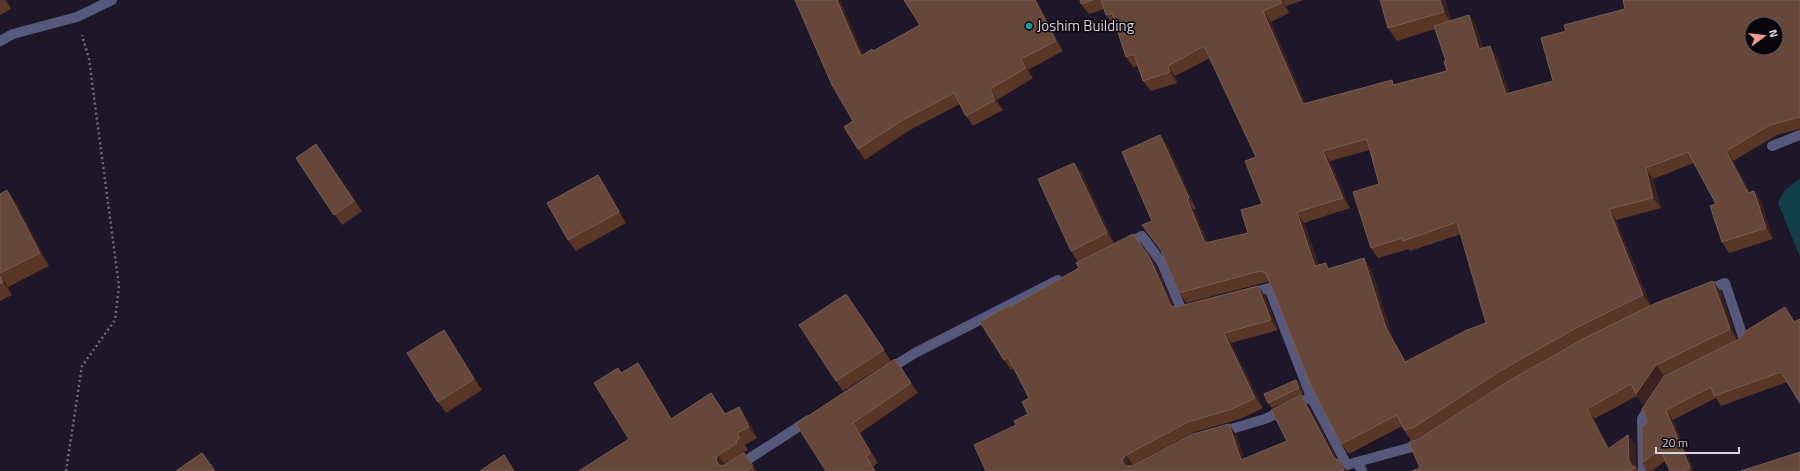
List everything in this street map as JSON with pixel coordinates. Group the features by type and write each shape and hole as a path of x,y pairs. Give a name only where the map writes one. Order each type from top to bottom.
{"street":[{"path":"0,41 13,34 77,18 112,0"},
{"path":"1772,146 1800,135"},
{"path":"1116,250 1142,236 1162,263 1182,311 1196,307"},
{"path":"877,377 915,353 1069,275"},
{"path":"1697,294 1725,283 1745,343 1731,350"},
{"path":"1240,295 1269,288 1311,397 1347,465 1360,467 1423,444 1429,440"},
{"path":"1643,471 1642,419 1659,394"},
{"path":"1213,434 1266,419 1311,397"},
{"path":"730,471 820,413"}],"path":[{"path":"66,471 82,366 115,320 119,286 89,59 77,18"}],"shaded area":[{"path":"1800,178 1800,257 1778,203 1784,191"}],"building":[{"path":"795,0 837,0 861,56 920,25 904,0 1035,0 1056,41 1021,59 1026,68 990,89 995,100 966,116 954,93 903,120 858,149 844,127 853,121 832,85"},
{"path":"1080,0 1093,0 1081,4"},
{"path":"1101,0 1281,0 1282,3 1263,11 1303,104 1392,80 1393,85 1447,71 1444,61 1446,61 1434,26 1469,15 1479,49 1490,46 1506,94 1553,81 1541,38 1566,31 1564,25 1625,9 1623,0 1800,0 1800,117 1770,125 1726,151 1748,193 1754,191 1766,228 1722,242 1710,206 1716,204 1688,152 1646,168 1653,198 1609,209 1643,295 1576,328 1500,371 1413,428 1404,430 1397,415 1341,444 1310,384 1266,273 1260,271 1179,293 1161,250 1142,225 1152,221 1122,152 1160,135 1189,198 1187,199 1205,243 1248,233 1241,210 1262,204 1245,161 1256,157 1204,46 1168,66 1170,72 1143,81 1134,54 1126,57 1112,13 1106,15","holes":["1367,139 1379,184 1353,192 1371,248 1402,238 1403,241 1457,222 1486,323 1467,330 1405,362 1386,328 1364,258 1328,269 1326,263 1315,266 1297,212 1343,198 1323,151"]},
{"path":"1380,0 1440,0 1444,12 1388,28"},
{"path":"316,144 354,201 334,215 296,158"},
{"path":"1074,163 1107,233 1071,251 1038,179"},
{"path":"598,175 619,212 568,240 547,203"},
{"path":"7,190 40,253 0,273 0,194"},
{"path":"1133,234 1149,256 1171,306 1176,307 1258,286 1271,320 1224,333 1255,398 1232,409 1188,422 1126,455 1122,460 1125,466 1132,466 1193,434 1229,424 1241,460 1287,441 1271,410 1301,395 1334,458 1340,461 1344,471 986,471 974,445 1016,425 1014,421 1028,414 1022,402 1029,398 1008,357 1004,360 980,322 1079,268 1076,263"},
{"path":"0,276 3,282 0,284"},
{"path":"1713,281 1730,329 1656,365 1636,394 1631,384 1587,409 1608,449 1628,435 1629,461 1632,466 1636,467 1630,471 1412,471 1420,468 1409,442 1419,439 1507,382 1583,339 1656,303"},
{"path":"846,294 884,350 836,381 799,325"},
{"path":"1785,307 1794,322 1800,319 1800,403 1781,372 1714,396 1711,387 1666,410 1690,468 1682,471 1670,471 1660,449 1642,463 1642,427 1648,422 1642,409 1664,376 1741,338 1744,332"},
{"path":"444,330 474,379 438,402 407,353"},
{"path":"895,359 911,383 853,423 871,453 866,456 875,471 826,471 796,424"},
{"path":"638,363 671,419 711,393 725,414 739,407 749,427 737,433 740,438 736,441 737,443 718,455 716,460 719,465 723,466 744,453 753,466 746,471 579,471 629,439 594,383 618,368 621,373"},
{"path":"1296,380 1299,388 1268,403 1264,394"},
{"path":"1800,452 1800,471 1741,471"},
{"path":"202,453 215,471 176,471"},
{"path":"504,455 514,471 480,471"}],"place":[{"name":"Joshim Building","path":"1029,26"}]}
